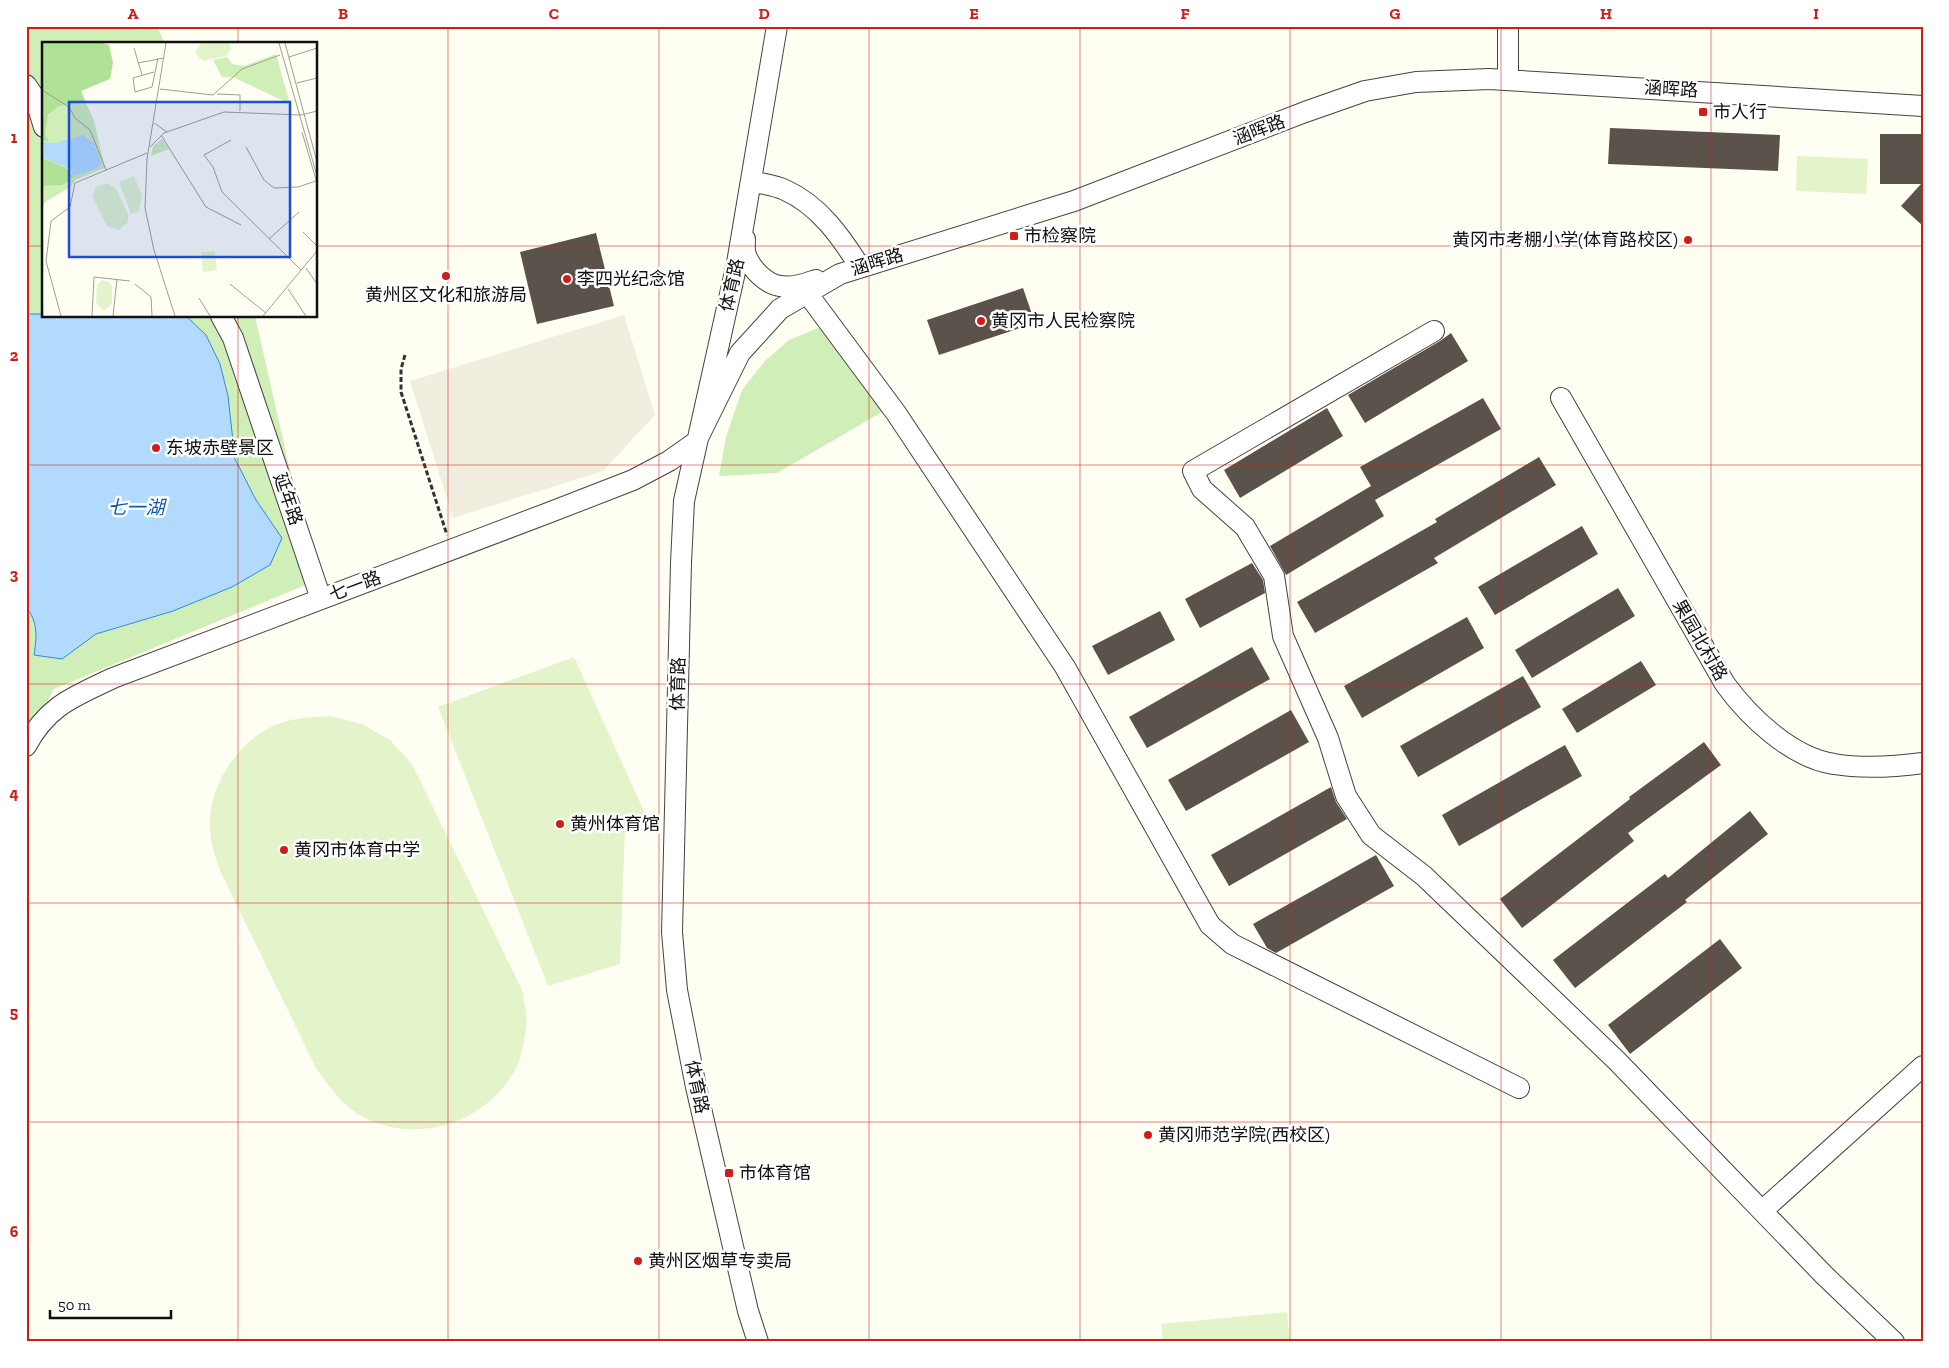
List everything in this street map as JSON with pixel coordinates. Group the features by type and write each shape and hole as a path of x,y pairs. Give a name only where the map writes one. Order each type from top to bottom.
{"street":[{"name":"体育路","path":"758,1342 748,1311 696,1087 677,990 672,932 684,501 737,263 777,26"},
{"path":"1508,26 1508,80"},
{"name":"涵晖路","path":"696,442 740,353 780,309 840,274 1074,201 1304,112 1365,91 1416,82 1508,80 1923,106"},
{"path":"26,85 35,98 42,121"},
{"path":"751,181 785,190 815,208 846,245 860,267"},
{"path":"744,226 746,254 755,270 768,282 780,286 796,286 840,274"},
{"path":"807,293 896,413 1065,667 1210,925 1232,944 1519,1088"},
{"name":"延年路","path":"222,318 233,338 321,599"},
{"path":"1434,331 1193,471 1202,489 1244,527 1274,576 1283,636 1328,738 1346,796 1371,835 1424,876 1618,1061 1824,1275 1894,1342"},
{"name":"果园北村路","path":"1561,398 1725,684 1749,714 1789,745 1814,758 1833,764 1886,768 1923,763"},
{"name":"七一路","path":"26,746 33,732 48,714 73,697 113,678 633,480 696,442"},
{"path":"1762,1211 1923,1066"}],"path":[{"path":"405,355 401,369 401,392 452,549"}],"green space":[{"name":"七一湖","path":"26,26 157,26 164,42 42,42 42,318 255,318 315,581 54,689 26,741"},
{"path":"1797,156 1868,159 1866,194 1796,191"},
{"path":"823,326 884,411 777,473 719,476 726,437 742,390 765,361 789,340"},
{"name":"黄州体育馆","path":"574,657 647,818 625,829 620,964 548,986 438,707"},
{"path":"331,716 362,724 390,740 412,764 523,992 526,1026 522,1051 518,1064 506,1084 491,1100 474,1113 454,1122 433,1128 411,1129 388,1126 367,1119 351,1109 338,1097 316,1068 221,873 215,856 211,839 211,807 222,776 231,762 254,738 275,725 298,719"},
{"path":"1287,1312 1290,1342 1163,1342 1161,1324"}],"shaded area":[{"path":"624,315 655,415 603,471 453,518 410,381"}],"water":[{"name":"七一湖","path":"26,314 42,314 42,318 188,318 206,335 220,364 228,396 235,459 256,500 282,538 270,565 232,587 173,611 96,634 62,659 34,655 36,642 35,624 26,607"}],"building":[{"path":"1610,128 1780,135 1778,171 1608,164"},
{"path":"1880,134 1923,134 1923,226 1901,206 1921,184 1880,184"},
{"name":"李四光纪念馆","path":"596,233 614,306 537,324 520,252"},
{"name":"黄冈市人民检察院","path":"1023,288 1035,323 939,355 927,320"},
{"path":"1451,333 1468,361 1365,423 1348,395"},
{"path":"1483,398 1501,429 1375,500 1384,516 1286,575 1270,546 1371,486 1360,467"},
{"path":"1327,408 1343,436 1240,498 1224,470"},
{"path":"1539,457 1556,485 1434,558 1438,563 1315,633 1297,602 1437,522 1435,519"},
{"path":"1582,526 1598,554 1495,615 1478,587"},
{"path":"1252,563 1263,580 1265,593 1200,628 1185,599"},
{"path":"1618,588 1635,616 1532,678 1515,650"},
{"path":"1160,611 1175,640 1108,675 1092,646"},
{"path":"1467,617 1484,648 1362,718 1344,686"},
{"path":"1252,647 1270,679 1147,748 1129,717"},
{"path":"1641,661 1656,685 1577,733 1562,709"},
{"path":"1523,676 1541,707 1418,777 1400,746"},
{"path":"1291,710 1309,742 1186,811 1168,780"},
{"path":"1704,742 1721,765 1628,833 1634,841 1522,928 1500,899 1630,799 1629,797"},
{"path":"1565,745 1582,776 1459,846 1442,815"},
{"path":"1331,787 1336,802 1347,819 1229,886 1211,855"},
{"path":"1750,811 1768,834 1685,900 1687,902 1575,988 1553,960 1665,874 1668,878"},
{"path":"1376,855 1394,886 1276,953 1267,948 1253,924"},
{"path":"1720,939 1742,968 1630,1054 1608,1025"}],"place":[{"name":"市人行","path":"1703,112"},
{"name":"市检察院","path":"1014,236"},
{"name":"黄冈市考棚小学(体育路校区)","path":"1688,240"},
{"name":"黄州区文化和旅游局","path":"446,276"},
{"name":"李四光纪念馆","path":"567,279"},
{"name":"黄冈市人民检察院","path":"981,321"},
{"name":"东坡赤壁景区","path":"156,448"},
{"name":"黄州体育馆","path":"560,824"},
{"name":"黄冈市体育中学","path":"284,850"},
{"name":"黄冈师范学院(西校区)","path":"1148,1135"},
{"name":"市体育馆","path":"729,1173"},
{"name":"黄州区烟草专卖局","path":"638,1261"}]}
